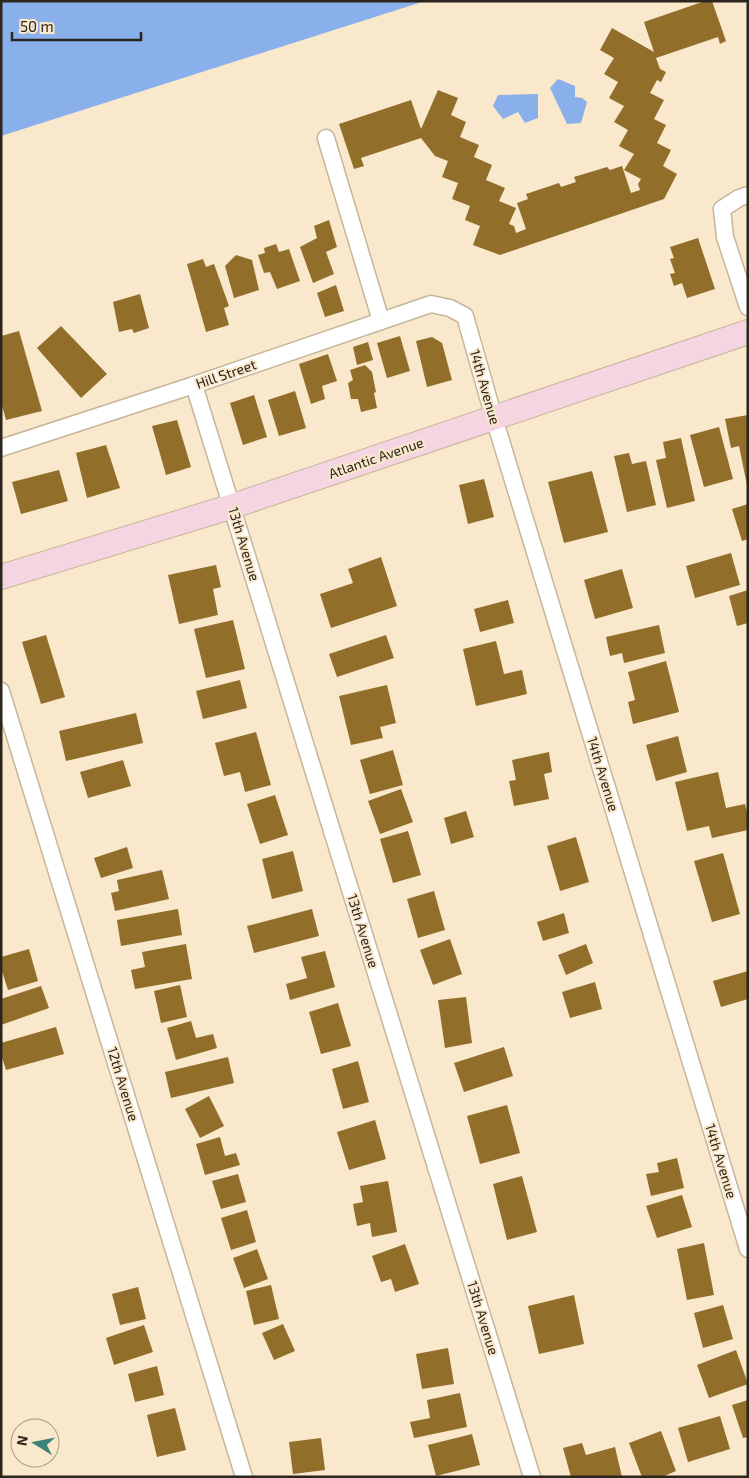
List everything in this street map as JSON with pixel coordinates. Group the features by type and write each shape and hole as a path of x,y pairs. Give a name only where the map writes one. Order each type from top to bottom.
{"main road":[{"name":"Atlantic Avenue","path":"1,577 232,506 748,332"}],"street":[{"path":"326,138 381,321"},
{"path":"748,195 739,198 722,209 725,237 748,307"},
{"name":"Hill Street","path":"1,448 194,385 431,304 450,308"},
{"name":"14th Avenue","path":"450,308 465,316 494,418 748,1248"},
{"name":"13th Avenue","path":"194,385 532,1477"},
{"name":"12th Avenue","path":"1,691 244,1477"}],"water":[{"path":"1,1 425,1 1,136"},
{"path":"558,79 575,86 575,97 582,98 587,102 581,123 567,124 550,88"},
{"path":"538,94 538,118 525,123 518,112 503,119 493,106 498,95"}],"building":[{"path":"705,1 712,1 726,41 720,44 718,37 656,58 660,69 666,72 661,82 657,80 650,93 664,100 654,119 666,125 657,143 671,150 663,166 677,174 664,199 500,255 473,245 480,226 465,220 470,206 452,199 458,183 442,177 448,161 435,156 421,138 361,158 364,166 354,169 339,124 411,100 421,129 438,90 458,98 451,115 466,122 460,137 479,145 474,157 492,165 486,180 505,188 499,201 516,208 509,224 514,226 516,233 526,229 517,203 528,199 526,194 559,183 561,187 576,182 574,177 607,167 610,170 622,166 631,193 640,190 638,184 641,179 624,170 634,154 619,146 628,130 614,122 624,106 609,98 618,82 604,74 614,58 600,50 612,28 654,52 644,22"},
{"path":"329,220 337,247 326,252 334,274 313,283 300,247 317,238 314,226"},
{"path":"698,238 715,289 687,298 682,283 674,286 670,274 675,273 670,259 674,258 670,247"},
{"path":"276,244 279,252 289,249 300,281 277,289 270,272 264,273 258,255 265,253 264,248"},
{"path":"236,255 252,260 259,290 234,298 225,266"},
{"path":"203,259 206,267 214,264 229,306 224,308 229,325 206,332 187,264"},
{"path":"336,285 344,311 325,317 317,293"},
{"path":"140,294 149,328 134,333 132,329 119,332 113,302"},
{"path":"61,326 107,374 81,398 37,348"},
{"path":"19,331 42,411 6,420 1,402 1,336"},
{"path":"400,336 410,371 387,378 377,343"},
{"path":"432,337 442,343 452,380 427,387 416,341"},
{"path":"368,342 373,360 357,365 353,347"},
{"path":"328,354 337,381 322,386 325,399 311,404 299,364"},
{"path":"365,365 372,372 377,408 361,412 358,399 351,399 348,383 353,380 350,370"},
{"path":"295,391 306,428 279,436 268,400"},
{"path":"254,395 267,437 243,445 230,403"},
{"path":"748,415 747,485 739,446 731,448 725,419"},
{"path":"177,420 191,467 166,475 152,426"},
{"path":"719,427 733,479 704,487 690,435"},
{"path":"681,438 695,501 667,508 656,460 666,458 663,442"},
{"path":"106,445 120,488 87,498 76,453"},
{"path":"629,453 632,464 646,461 656,505 627,512 614,456"},
{"path":"59,470 68,501 21,514 12,482"},
{"path":"592,471 608,532 564,543 548,482"},
{"path":"484,479 494,517 468,524 459,485"},
{"path":"748,504 748,539 742,541 732,509"},
{"path":"731,553 740,585 695,598 686,566"},
{"path":"381,557 397,606 331,628 320,594 353,583 348,569"},
{"path":"216,565 221,587 213,589 218,615 179,624 168,575"},
{"path":"622,569 633,608 595,619 584,580"},
{"path":"748,590 748,623 737,626 729,596"},
{"path":"508,600 514,623 480,632 474,609"},
{"path":"233,620 245,669 206,678 194,629"},
{"path":"659,625 665,653 624,663 622,653 610,656 606,637"},
{"path":"46,635 65,697 41,704 22,642"},
{"path":"386,635 394,658 337,677 329,654"},
{"path":"496,641 504,674 522,670 527,694 476,706 463,649"},
{"path":"666,661 679,712 633,724 628,702 635,700 628,672"},
{"path":"240,680 247,708 203,719 196,691"},
{"path":"387,685 396,723 380,727 383,738 351,745 339,696"},
{"path":"136,713 143,743 66,761 59,731"},
{"path":"256,732 271,785 245,792 240,772 224,776 215,743"},
{"path":"678,736 687,772 656,781 646,745"},
{"path":"393,750 403,785 370,794 360,760"},
{"path":"549,752 552,772 544,774 549,799 514,806 509,781 516,780 512,760"},
{"path":"123,760 131,786 88,798 80,772"},
{"path":"718,772 726,808 745,804 748,816 748,830 712,838 709,826 687,831 675,782"},
{"path":"401,789 413,822 380,834 368,801"},
{"path":"275,795 288,835 260,844 247,804"},
{"path":"466,811 474,837 451,844 444,818"},
{"path":"408,831 421,875 393,883 380,839"},
{"path":"576,837 589,882 560,891 547,846"},
{"path":"127,847 133,868 101,878 94,858"},
{"path":"293,851 303,891 272,899 262,859"},
{"path":"723,853 740,914 712,922 694,861"},
{"path":"162,870 169,899 115,911 111,893 119,891 117,880"},
{"path":"434,891 445,930 418,938 407,899"},
{"path":"178,909 182,935 121,946 117,920"},
{"path":"312,909 319,936 254,953 247,926"},
{"path":"564,913 569,933 543,941 537,922"},
{"path":"450,939 462,974 433,985 420,950"},
{"path":"186,944 192,979 135,989 131,970 145,967 142,952"},
{"path":"586,944 593,963 566,975 558,955"},
{"path":"29,949 38,981 8,990 1,968 1,957"},
{"path":"325,951 335,987 290,1000 286,984 307,978 301,957"},
{"path":"748,971 748,999 721,1007 713,981"},
{"path":"595,982 602,1009 570,1018 562,992"},
{"path":"180,985 187,1017 161,1023 154,991"},
{"path":"41,986 49,1008 1,1025 1,999"},
{"path":"466,997 472,1043 445,1048 438,1000"},
{"path":"338,1003 351,1046 321,1054 309,1012"},
{"path":"191,1021 196,1038 213,1034 217,1048 176,1060 167,1028"},
{"path":"56,1027 64,1054 6,1070 1,1054 1,1043"},
{"path":"504,1047 513,1076 464,1092 454,1063"},
{"path":"228,1057 234,1083 171,1098 165,1072"},
{"path":"358,1061 369,1102 343,1109 332,1069"},
{"path":"209,1096 224,1126 200,1138 185,1109"},
{"path":"507,1105 520,1153 480,1164 467,1116"},
{"path":"375,1120 386,1159 349,1170 337,1132"},
{"path":"220,1137 225,1156 236,1153 240,1165 205,1175 196,1144"},
{"path":"677,1158 684,1188 651,1196 646,1174 659,1172 657,1163"},
{"path":"238,1174 246,1202 221,1209 212,1181"},
{"path":"522,1176 537,1232 507,1240 493,1184"},
{"path":"388,1181 397,1232 372,1237 370,1223 357,1226 353,1204 363,1202 360,1186"},
{"path":"682,1195 692,1227 657,1238 646,1206"},
{"path":"247,1210 256,1242 231,1250 221,1218"},
{"path":"704,1243 714,1295 687,1300 677,1249"},
{"path":"405,1244 419,1284 395,1292 391,1279 381,1282 372,1256"},
{"path":"257,1249 268,1279 244,1288 233,1258"},
{"path":"271,1285 279,1319 254,1325 246,1291"},
{"path":"138,1287 146,1319 120,1325 112,1294"},
{"path":"574,1295 584,1344 539,1354 528,1306"},
{"path":"723,1305 733,1339 703,1348 694,1313"},
{"path":"283,1324 295,1351 274,1360 262,1333"},
{"path":"144,1325 153,1352 114,1365 106,1338"},
{"path":"448,1348 454,1384 422,1389 416,1354"},
{"path":"736,1350 748,1384 709,1398 697,1365"},
{"path":"157,1366 164,1395 135,1402 128,1374"},
{"path":"460,1393 467,1427 414,1438 410,1422 430,1418 427,1400"},
{"path":"748,1400 748,1437 743,1438 732,1405"},
{"path":"175,1408 186,1450 157,1457 147,1415"},
{"path":"720,1416 730,1449 688,1462 678,1428"},
{"path":"661,1431 676,1471 662,1477 642,1477 629,1443"},
{"path":"472,1434 480,1465 436,1476 428,1445"},
{"path":"321,1438 325,1470 293,1474 289,1442"},
{"path":"582,1443 586,1455 615,1447 622,1477 571,1477 563,1448"}]}
